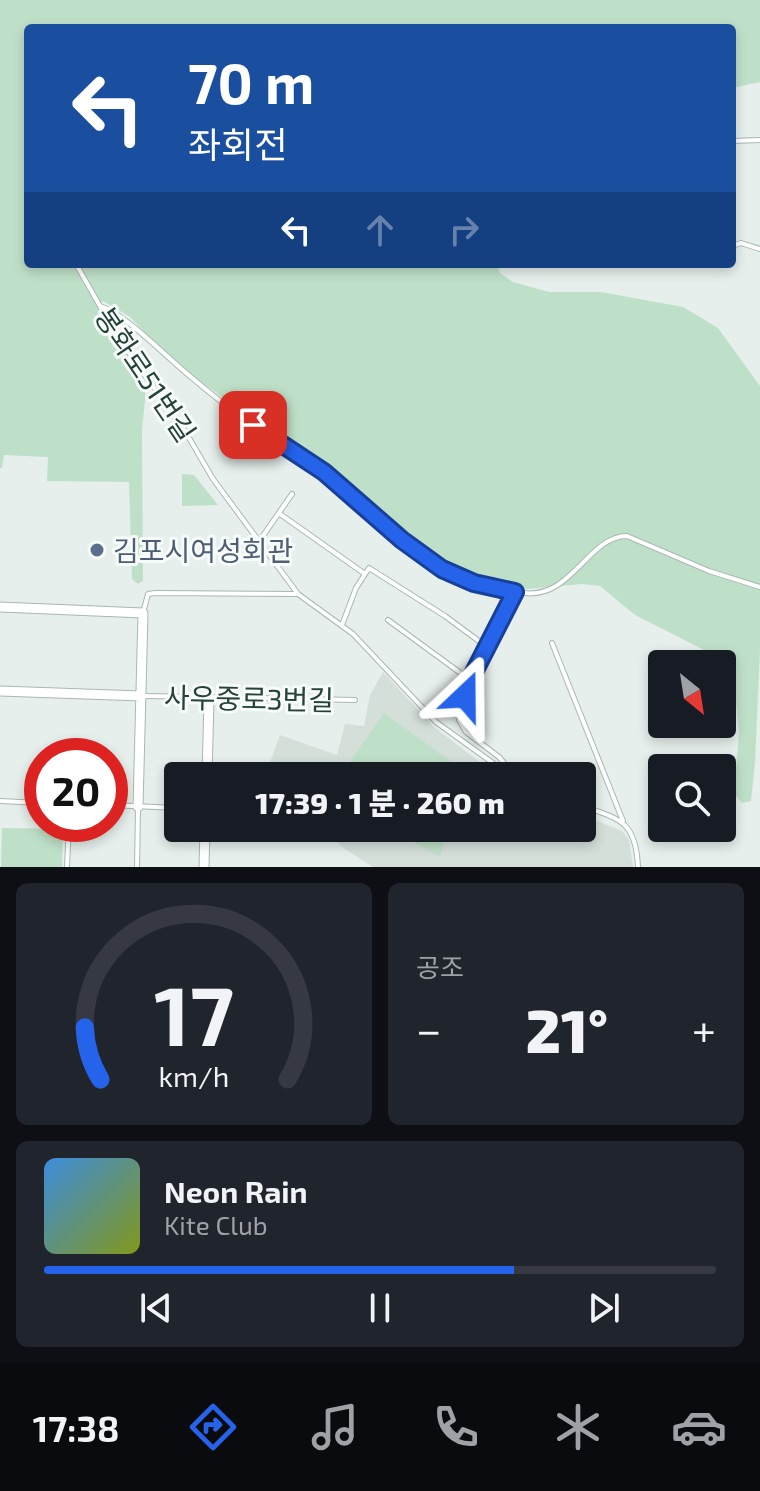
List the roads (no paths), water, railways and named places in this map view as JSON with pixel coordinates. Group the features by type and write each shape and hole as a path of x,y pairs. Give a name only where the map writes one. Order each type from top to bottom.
{"street":[{"path":"0,607 143,613"},
{"name":"사우중로3번길","path":"0,691 142,696 143,613"},
{"path":"138,807 142,696"},
{"path":"207,762 209,699"},
{"path":"204,867 205,842"}],"lane":[{"path":"736,141 760,140"},
{"path":"736,245 741,243 760,249"},
{"name":"봉화로51번길","path":"78,268 117,336 159,392 213,479 298,594 342,625 372,652 436,722 493,762"},
{"path":"100,306 123,320 234,411 324,472 402,540 442,569 474,583 535,594 554,589 605,544 620,536 634,538 709,571 760,587"},
{"path":"258,543 292,494"},
{"path":"280,514 365,574"},
{"path":"342,625 356,588 369,568 487,647"},
{"name":"봉화로51번길","path":"503,762 461,726 460,712 470,680 515,592"},
{"path":"143,613 148,594 155,593 298,594"},
{"path":"388,620 470,680"},
{"path":"552,643 623,821 634,836 638,867"},
{"name":"사우중로3번길","path":"142,696 355,700"},
{"path":"0,801 24,802"},
{"path":"128,806 164,808"},
{"path":"137,867 138,807"},
{"path":"596,811 623,821"},
{"path":"67,867 68,842"}],"place":[{"name":"김포시여성회관","path":"97,550"}]}
